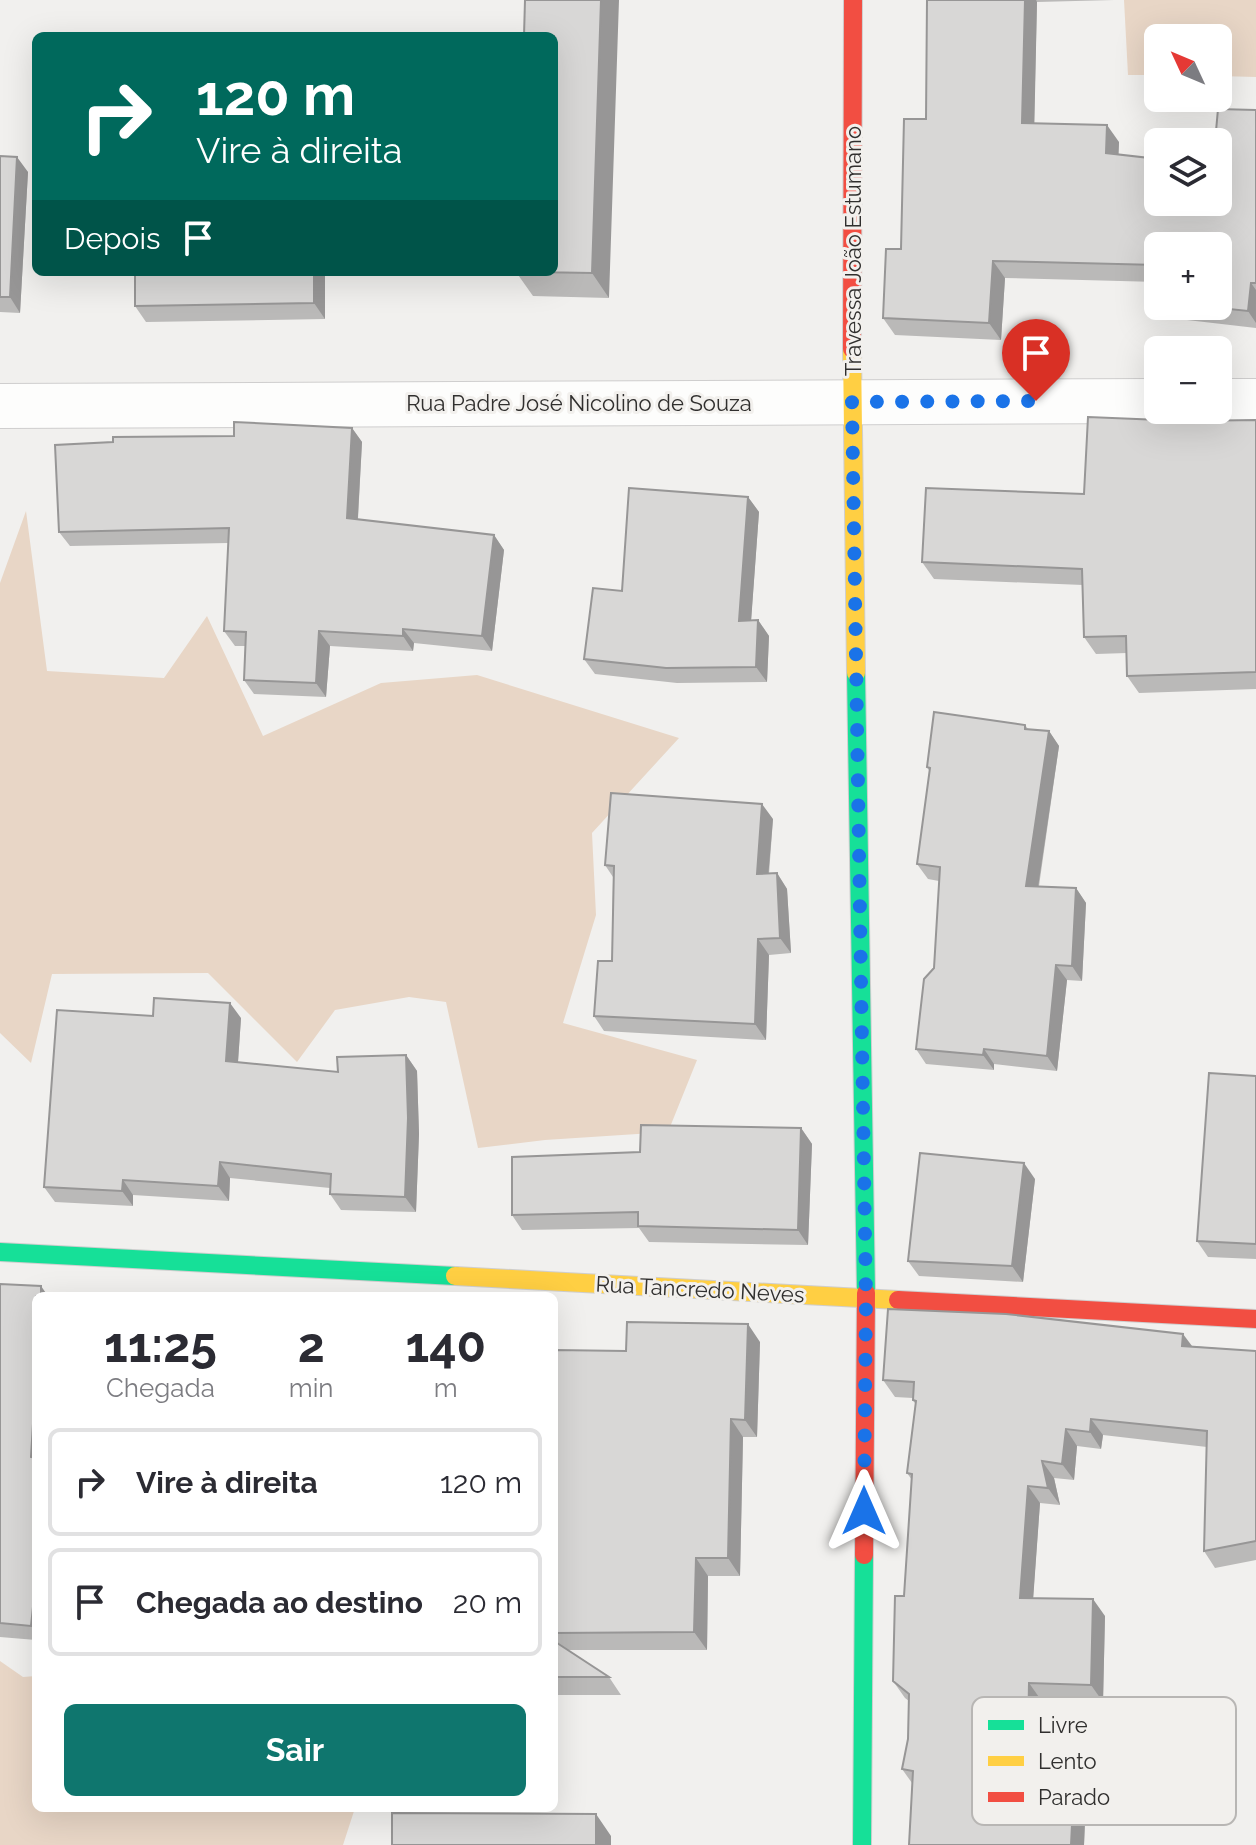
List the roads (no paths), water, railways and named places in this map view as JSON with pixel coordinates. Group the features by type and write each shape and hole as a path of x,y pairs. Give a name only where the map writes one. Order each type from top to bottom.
{"street":[{"name":"Travessa João Estumano","path":"853,0 852,402 866,1298 862,1845"},
{"name":"Rua Padre José Nicolino de Souza","path":"0,406 1144,401"},
{"path":"1232,401 1256,401"},
{"name":"Rua Tancredo Neves","path":"0,1252 1256,1319"}]}
